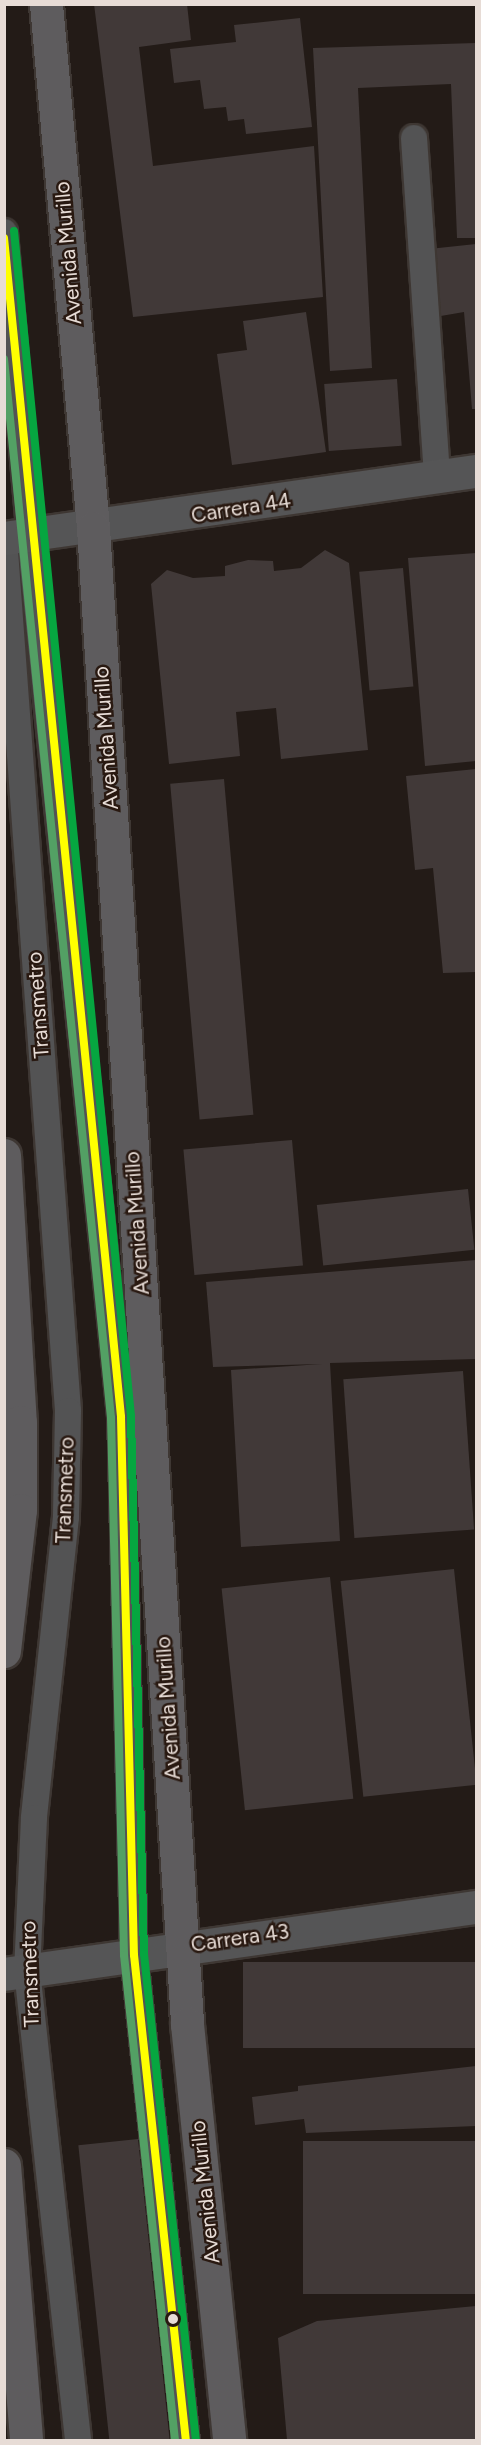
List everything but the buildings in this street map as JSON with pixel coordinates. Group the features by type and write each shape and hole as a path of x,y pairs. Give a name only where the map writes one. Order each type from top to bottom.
{"main road":[{"name":"Avenida Murillo","path":"46,4 93,528 183,1946 229,2440"},
{"path":"4,1155 20,1422 20,1510 4,1651"},
{"path":"4,2165 26,2440"}],"street":[{"name":"Carrera 44","path":"11,537 93,528 477,471"},
{"name":"Carrera 43","path":"16,1972 183,1946 477,1907"}],"lane":[{"path":"414,138 437,478"},
{"name":"Transmetro","path":"4,232 11,537 68,1411 66,1517 16,1972 78,2440"},
{"name":"Transmetro","path":"11,537 121,1416 134,1955 186,2440"}],"transit line":[{"path":"14,231 131,1416 144,1954 196,2439"},
{"path":"4,238 121,1417 134,1955 186,2440"},
{"path":"4,359 111,1418 124,1955 175,2440"}]}
